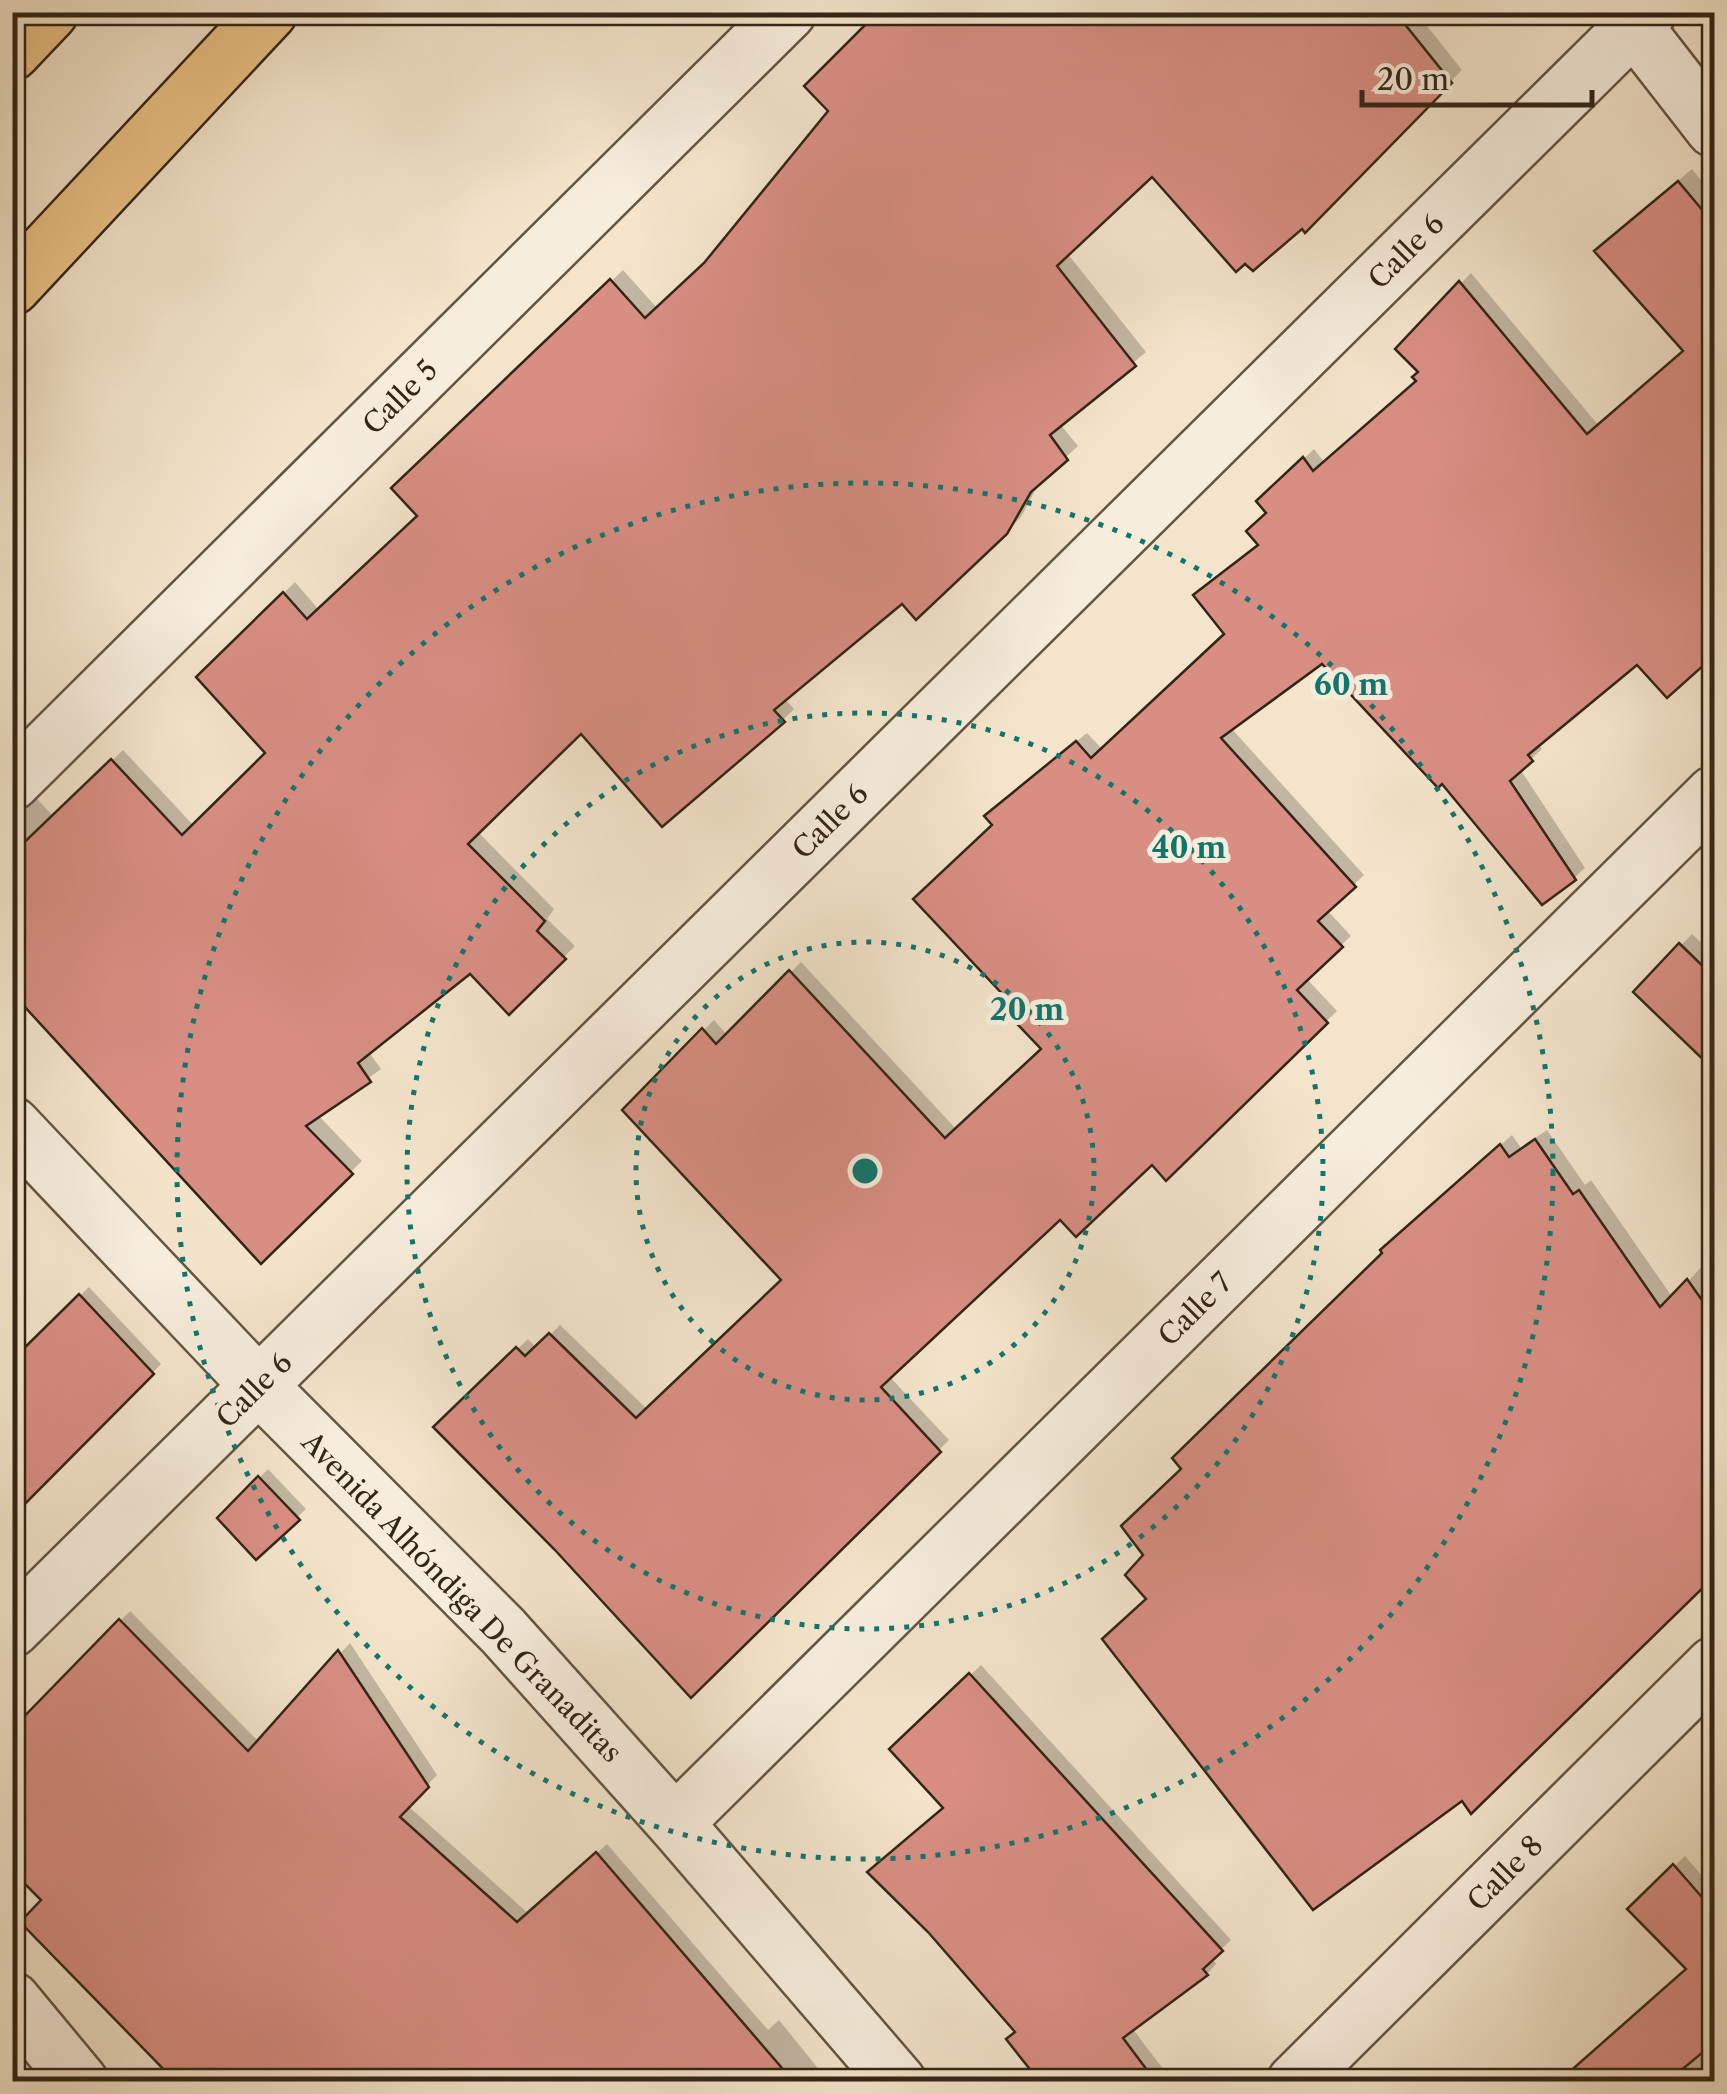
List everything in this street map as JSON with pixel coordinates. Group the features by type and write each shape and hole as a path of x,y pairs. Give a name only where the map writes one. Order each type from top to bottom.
{"main road":[{"path":"12,52 50,12"},
{"path":"12,287 269,12"}],"street":[{"name":"Calle 5","path":"12,782 788,12"},
{"path":"1635,17 1714,128"},
{"name":"Calle 6","path":"12,1629 1635,17"},
{"name":"Calle 7","path":"675,1823 1714,794"},
{"name":"Avenida Alhóndiga De Granaditas","path":"12,1125 258,1386 504,1631 898,2082"},
{"name":"Calle 8","path":"1295,2082 1714,1665"},
{"path":"12,2000 80,2082"}],"building":[{"path":"878,12 1395,12 1452,83 1305,233 1302,229 1253,271 1245,264 1236,272 1152,177 1057,266 1136,366 1050,435 1068,460 1031,492 1007,534 916,620 902,604 774,710 785,722 662,827 581,734 468,844 545,921 537,931 566,959 509,1015 470,974 358,1063 371,1082 306,1126 353,1174 261,1264 12,993 12,854 111,759 182,835 265,753 196,677 283,592 307,619 417,516 391,488 610,279 645,318 704,263 828,111 804,86"},
{"path":"1678,181 1714,224 1714,656 1667,698 1637,665 1528,755 1533,761 1510,781 1576,880 1542,905 1442,784 1438,788 1322,664 1221,738 1356,887 1318,921 1343,947 1297,990 1328,1023 1166,1181 1152,1165 1076,1237 1060,1220 881,1387 941,1452 691,1698 555,1550 433,1427 516,1347 525,1356 549,1333 636,1418 781,1280 622,1110 702,1028 716,1044 789,970 945,1138 1041,1049 1001,1007 1008,1000 913,899 992,825 984,816 1076,741 1091,758 1224,634 1193,595 1258,545 1246,531 1266,513 1256,501 1303,457 1313,471 1416,381 1412,377 1418,372 1395,349 1459,281 1587,434 1683,351 1594,251"},
{"path":"1679,943 1714,977 1714,1070 1633,992"},
{"path":"1535,1139 1573,1194 1579,1190 1660,1307 1687,1279 1714,1317 1714,1577 1471,1814 1462,1801 1313,1910 1102,1639 1146,1599 1125,1575 1143,1555 1121,1526 1181,1469 1172,1458 1382,1253 1380,1250 1500,1144 1509,1157"},
{"path":"79,1294 154,1374 12,1517 12,1360"},
{"path":"258,1476 300,1520 256,1560 217,1518"},
{"path":"119,1619 248,1751 338,1650 429,1787 400,1817 517,1922 596,1852 794,2082 176,2082 20,1922 41,1900 12,1871 12,1729"},
{"path":"969,1673 1223,1951 1203,1969 1208,1975 1123,2038 1156,2082 1040,2082 1006,2039 1015,2032 928,1932 867,1872 943,1808 889,1749"},
{"path":"1673,1864 1714,1911 1714,2043 1667,2082 1558,2082 1686,1969 1627,1909"}]}
